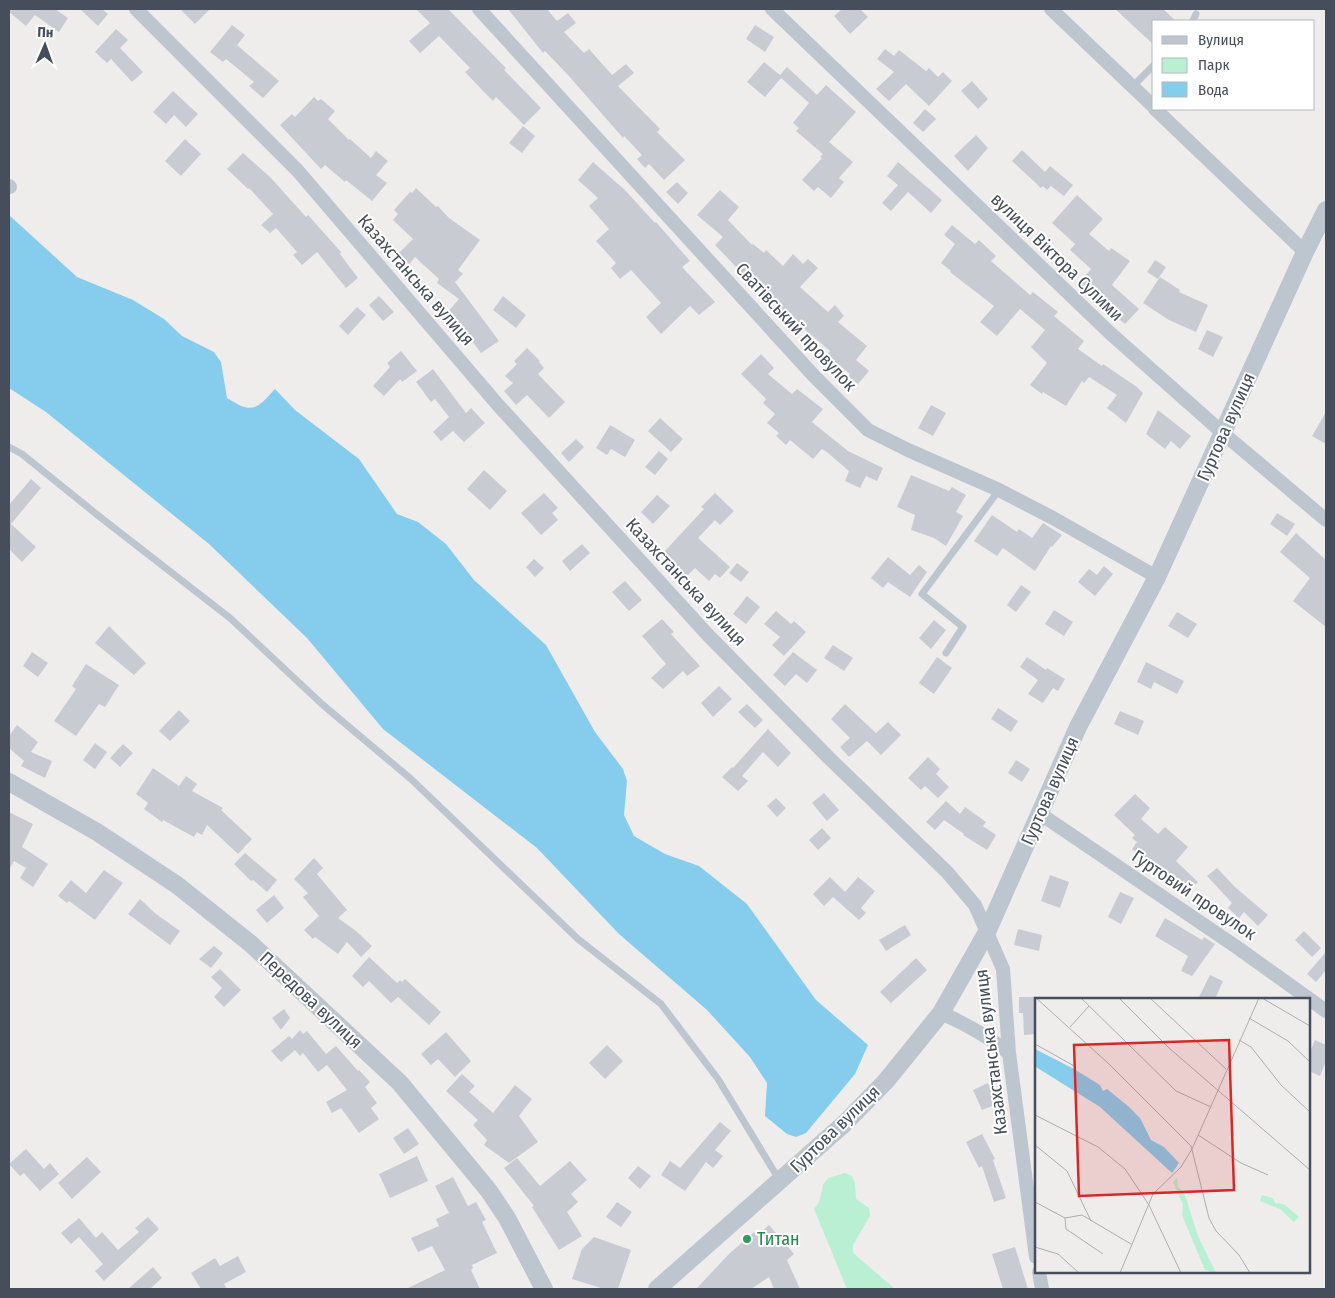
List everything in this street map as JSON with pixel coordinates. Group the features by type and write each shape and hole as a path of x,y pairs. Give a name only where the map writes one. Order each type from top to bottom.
{"street":[{"name":"Казахстанська вулиця","path":"136,9 298,171 498,405 707,634 829,758 946,872 975,905 1003,968 1009,1054 1035,1249"},
{"name":"Сватівський провулок","path":"479,9 814,376 868,430 908,450 999,490 1158,577"},
{"name":"вулиця Віктора Сулими","path":"772,9 1110,334 1326,520"},
{"path":"1051,9 1152,106"},
{"path":"1156,110 1305,252"},
{"name":"Гуртова вулиця","path":"657,1289 845,1123 886,1081 941,1013 988,932 1078,727 1158,577 1305,252 1326,210"},
{"name":"Передова вулиця","path":"9,782 97,832 177,885 251,944 400,1083 489,1191 507,1218 544,1289"},
{"name":"Гуртовий провулок","path":"1039,813 1238,948 1308,998"},
{"name":"Гуртовий провулок","path":"1310,1000 1326,1011"},
{"path":"941,1013 974,1028 992,1039 1009,1054"},
{"path":"1039,1273 1042,1289"}],"lane":[{"path":"1132,87 1152,66"},
{"path":"9,447 22,454 230,618 323,705 411,779 578,939 661,1004 718,1079 780,1181"},
{"path":"946,653 963,626 922,594 999,490"}],"green space":[{"path":"845,1173 852,1176 855,1183 856,1199 869,1208 870,1216 853,1245 853,1253 895,1289 847,1289 814,1209 819,1202 823,1185 828,1178"}],"water":[{"path":"9,215 77,277 133,300 164,319 182,336 214,352 221,362 227,398 248,408 263,402 275,389 295,410 359,459 397,514 418,522 446,544 474,580 546,645 595,732 623,769 627,781 624,815 634,836 665,854 699,866 747,904 816,1000 868,1045 855,1074 806,1133 796,1137 787,1134 765,1116 767,1083 750,1057 707,1010 619,934 537,848 383,729 307,638 209,544 46,412 9,388"}],"building":[{"path":"9,9 55,9 68,18 59,32 35,15 26,26 9,12"},
{"path":"80,9 102,9 108,14 98,26"},
{"path":"180,9 210,9 195,24"},
{"path":"416,9 448,9 506,68 504,70 541,108 524,125 496,97 493,101 484,92 465,72 470,68 439,36 420,53 409,41 430,23"},
{"path":"508,9 547,9 557,21 568,13 576,23 564,32 584,53 589,49 612,75 626,64 634,73 618,86 660,129 657,132 685,160 664,180 649,164 645,168 637,159 642,155 624,136 623,138 545,51 543,53"},
{"path":"842,9 860,9 868,17 850,34 834,16"},
{"path":"1115,9 1163,9 1175,20 1152,20 1152,43"},
{"path":"232,25 245,35 237,45 279,81 263,98 249,86 254,82 226,59 223,62 210,52"},
{"path":"755,25 774,37 765,52 746,39"},
{"path":"116,29 128,40 120,48 143,72 132,82 111,59 107,63 95,52"},
{"path":"885,49 894,56 899,50 926,71 929,68 938,77 943,72 952,81 929,106 906,84 889,101 876,89 894,72 877,59"},
{"path":"764,62 780,75 787,67 817,95 826,85 856,112 829,142 853,162 839,178 844,182 831,198 818,187 814,191 802,180 822,158 820,157 823,154 796,131 799,128 793,123 809,103 781,78 765,97 747,82"},
{"path":"972,81 988,99 978,109 961,91"},
{"path":"173,91 198,114 186,127 174,115 166,124 153,112"},
{"path":"314,97 318,101 321,99 335,111 328,119 349,140 371,158 376,151 388,161 376,175 387,183 372,201 325,165 321,169 280,125 292,114 295,117"},
{"path":"925,109 936,119 923,132 913,123"},
{"path":"523,126 535,136 522,153 509,143"},
{"path":"976,135 988,148 968,171 954,156"},
{"path":"185,139 201,154 181,176 165,161"},
{"path":"1022,150 1045,172 1050,166 1073,185 1064,196 1051,186 1047,190 1043,186 1041,188 1012,161"},
{"path":"243,153 271,178 306,217 308,215 341,252 340,254 358,278 346,288 317,252 302,265 293,255 297,252 276,228 270,233 261,225 273,214 249,188 227,169"},
{"path":"593,162 625,190 690,261 682,267 715,302 699,315 690,306 661,334 646,317 661,303 631,270 620,279 611,268 616,263 596,241 609,229 589,206 598,198 578,180"},
{"path":"898,162 942,200 931,213 908,192 891,211 882,203 898,185 887,176"},
{"path":"677,182 688,193 678,204 666,192"},
{"path":"416,188 449,218 480,240 458,270 463,274 455,282 499,341 481,353 466,333 445,315 459,299 437,283 439,279 415,257 406,268 395,257 413,239 393,220 398,214 394,210"},
{"path":"720,190 739,207 728,220 752,245 764,253 766,250 783,266 793,254 803,264 808,259 818,268 800,287 828,312 835,305 844,316 838,322 867,346 856,360 869,371 858,384 848,376 850,374 827,355 830,351 762,293 715,245 723,237 697,215"},
{"path":"1077,195 1103,219 1089,234 1109,251 1111,248 1130,261 1112,285 1139,309 1125,324 1078,284 1091,269 1070,250 1075,244 1052,223"},
{"path":"952,225 975,244 979,240 996,256 991,261 1030,295 1033,292 1058,312 1054,316 1084,341 1078,349 1137,387 1143,393 1126,423 1107,408 1117,395 1089,377 1084,383 1082,381 1066,406 1043,392 1042,394 1030,385 1047,363 1031,347 1045,330 1020,309 997,336 980,322 994,306 941,263 955,244 944,235"},
{"path":"1155,260 1166,267 1158,279 1147,272"},
{"path":"1160,277 1180,290 1179,292 1208,305 1196,332 1169,320 1143,303"},
{"path":"379,296 394,312 383,321 369,305"},
{"path":"503,296 526,315 516,328 493,310"},
{"path":"357,307 366,315 348,335 339,326"},
{"path":"1207,330 1223,337 1213,357 1198,349"},
{"path":"527,348 544,368 538,374 565,402 549,418 527,395 516,405 504,391 513,383 505,376 517,364 514,361"},
{"path":"401,351 417,371 402,382 400,379 384,396 373,386 390,367 387,363"},
{"path":"761,354 774,368 768,374 792,394 797,389 823,409 812,422 848,451 883,468 877,481 866,476 860,488 845,481 849,471 822,449 813,459 790,440 786,445 776,436 779,433 767,423 775,414 763,403 766,399 741,374"},
{"path":"433,369 466,413 471,408 485,423 464,442 453,431 441,441 433,432 449,417 435,399 431,402 416,382"},
{"path":"931,405 946,413 933,436 918,428"},
{"path":"1158,410 1191,436 1180,449 1171,441 1165,449 1146,434"},
{"path":"1326,412 1326,444 1312,436"},
{"path":"660,418 683,439 671,452 648,431"},
{"path":"610,425 635,440 625,457 611,449 607,455 596,448"},
{"path":"576,439 584,447 569,462 561,453"},
{"path":"659,451 668,459 655,475 645,467"},
{"path":"484,470 507,491 490,510 467,489"},
{"path":"911,475 949,491 952,487 966,495 956,512 963,516 946,546 934,538 911,530 915,515 897,507"},
{"path":"31,479 41,488 11,524 36,547 22,562 9,549 9,505"},
{"path":"544,493 558,508 552,513 558,520 541,535 521,513"},
{"path":"715,493 734,511 720,525 715,520 698,538 730,567 720,578 715,574 709,581 695,568 687,576 663,553 704,509 701,507"},
{"path":"657,495 670,506 653,524 641,512"},
{"path":"1277,513 1295,524 1287,536 1270,524"},
{"path":"992,515 1017,532 1019,529 1032,538 1043,523 1062,535 1051,546 1035,571 1003,548 997,556 974,541"},
{"path":"1296,533 1326,560 1326,627 1293,601 1310,578 1280,552"},
{"path":"582,544 590,553 570,571 562,561"},
{"path":"888,557 910,575 919,565 927,572 910,597 888,582 883,588 871,578"},
{"path":"534,559 544,568 535,577 526,567"},
{"path":"737,563 749,572 741,582 729,573"},
{"path":"1104,566 1113,574 1095,596 1078,582 1089,569 1097,575"},
{"path":"625,581 642,600 629,611 612,592"},
{"path":"1021,585 1031,592 1016,612 1007,605"},
{"path":"747,596 760,607 746,624 733,614"},
{"path":"1054,610 1073,622 1064,636 1045,624"},
{"path":"776,611 791,624 794,621 806,632 784,656 772,645 780,637 764,624"},
{"path":"1177,612 1197,624 1188,638 1168,626"},
{"path":"662,619 674,632 671,634 700,666 687,676 683,671 663,689 651,678 666,664 642,636"},
{"path":"934,620 946,630 931,649 919,638"},
{"path":"109,626 146,663 134,675 95,643"},
{"path":"833,645 853,658 844,671 824,658"},
{"path":"32,652 48,663 38,677 23,666"},
{"path":"793,652 817,670 807,683 796,674 785,686 773,675"},
{"path":"937,657 952,668 934,694 919,683"},
{"path":"1027,657 1046,670 1047,668 1065,679 1058,691 1053,688 1043,703 1028,694 1038,680 1020,667"},
{"path":"1146,662 1184,681 1177,694 1154,682 1151,689 1137,682"},
{"path":"86,664 119,685 105,707 99,704 76,736 54,721 76,689 72,686"},
{"path":"719,686 732,699 713,717 701,703"},
{"path":"747,704 763,720 755,728 738,712"},
{"path":"845,704 876,733 888,722 901,735 881,755 867,741 849,757 840,747 850,738 831,719"},
{"path":"998,708 1018,721 1011,732 991,719"},
{"path":"179,710 190,721 170,741 159,731"},
{"path":"1120,711 1144,721 1138,735 1114,724"},
{"path":"17,725 38,742 31,752 52,761 45,778 21,766 24,761 9,748 9,736"},
{"path":"768,729 791,753 778,767 763,752 742,776 748,781 738,791 722,777 733,768"},
{"path":"95,743 107,752 95,769 83,760"},
{"path":"123,744 133,753 120,767 110,758"},
{"path":"928,757 940,769 936,774 949,787 938,798 925,786 921,790 908,778"},
{"path":"1016,760 1030,769 1022,782 1008,773"},
{"path":"153,768 179,786 186,776 197,784 192,791 223,808 221,810 252,839 238,854 207,825 202,835 197,832 194,837 163,820 162,822 144,809 148,803 136,794"},
{"path":"824,793 839,810 827,821 812,803"},
{"path":"1135,794 1150,808 1141,819 1158,834 1165,827 1188,847 1176,861 1198,882 1187,893 1161,869 1158,872 1132,849 1137,842 1132,838 1135,835 1114,815"},
{"path":"776,798 786,808 777,817 767,806"},
{"path":"946,801 960,814 965,807 986,822 983,826 996,835 987,850 944,820 935,830 926,822"},
{"path":"9,812 33,824 22,847 48,864 33,887 20,878 26,868 14,861 9,870"},
{"path":"822,828 831,838 818,850 809,840"},
{"path":"245,853 277,880 267,892 253,880 251,881 234,864"},
{"path":"314,858 323,868 317,874 347,910 338,918 372,946 361,957 347,942 338,954 315,937 313,939 304,930 319,916 303,897 308,893 294,879"},
{"path":"1217,868 1235,887 1268,915 1258,926 1244,912 1239,918 1228,908 1232,903 1207,876"},
{"path":"104,870 123,883 95,920 69,901 67,903 58,896 71,880 86,893"},
{"path":"1050,875 1069,882 1060,908 1041,901"},
{"path":"830,877 845,892 858,877 875,891 861,908 866,913 859,920 833,897 824,906 813,894"},
{"path":"1120,892 1134,898 1121,924 1108,917"},
{"path":"274,895 284,908 267,923 256,910"},
{"path":"140,899 156,914 180,931 170,945 128,914"},
{"path":"1165,918 1202,940 1204,937 1215,944 1192,976 1181,971 1188,956 1155,936"},
{"path":"905,925 911,935 886,951 879,940"},
{"path":"1018,929 1042,935 1039,951 1014,945"},
{"path":"1304,931 1321,948 1312,957 1295,940"},
{"path":"214,946 223,953 211,968 199,959"},
{"path":"1326,952 1326,970 1316,982 1307,974"},
{"path":"369,957 397,983 405,979 441,1012 429,1025 398,997 391,1003 369,981 363,987 352,976"},
{"path":"916,958 927,970 891,1003 880,992"},
{"path":"220,969 241,990 224,1007 214,997 222,988 211,977"},
{"path":"1210,975 1223,981 1215,998 1198,998"},
{"path":"1019,997 1036,997 1035,1034 1024,1035 1023,1013 1019,1013"},
{"path":"284,1009 290,1018 281,1030 272,1018"},
{"path":"300,1030 303,1034 307,1031 326,1054 336,1046 370,1082 365,1087 377,1103 371,1108 379,1119 359,1133 341,1108 332,1113 326,1102 347,1090 327,1065 318,1072 303,1053 300,1056 295,1050 281,1062 271,1051 289,1036 292,1039"},
{"path":"446,1032 471,1061 455,1077 438,1059 431,1065 421,1054"},
{"path":"1315,1040 1326,1045 1326,1061 1320,1076 1310,1071 1310,1052"},
{"path":"607,1045 623,1061 605,1079 589,1063"},
{"path":"462,1074 475,1086 469,1092 493,1113 515,1085 532,1099 519,1116 538,1142 509,1163 484,1145 487,1140 473,1125 478,1120 446,1091"},
{"path":"988,1083 997,1104 982,1110 973,1090"},
{"path":"720,1122 731,1131 715,1150 723,1156 713,1168 706,1162 685,1191 661,1175 670,1161 680,1168"},
{"path":"408,1128 419,1144 404,1154 393,1138"},
{"path":"982,1134 995,1159 993,1160 1006,1198 994,1202 982,1166 979,1168 966,1142"},
{"path":"26,1149 44,1169 50,1163 59,1174 40,1191 24,1173 20,1176 9,1164"},
{"path":"417,1156 428,1181 390,1198 379,1174"},
{"path":"87,1157 101,1172 72,1199 58,1183"},
{"path":"517,1158 540,1186 570,1161 587,1180 571,1194 578,1202 567,1212 582,1236 559,1250 532,1207 534,1206 504,1168"},
{"path":"638,1166 651,1176 640,1189 628,1178"},
{"path":"453,1177 468,1206 476,1202 486,1220 482,1222 497,1253 472,1265 473,1268 471,1270 480,1289 406,1289 445,1270 432,1246 418,1252 411,1238 439,1226 436,1219 449,1213 435,1186"},
{"path":"617,1202 632,1212 621,1227 606,1217"},
{"path":"148,1217 159,1229 104,1281 95,1271 103,1264 79,1237 71,1244 61,1233 79,1218 96,1238 102,1232 118,1250 139,1232 135,1228"},
{"path":"769,1225 794,1254 787,1260 800,1289 774,1289 769,1277 751,1289 696,1289 729,1254 754,1232 757,1236"},
{"path":"594,1237 631,1250 618,1289 604,1289 572,1279 582,1249"},
{"path":"1015,1247 1028,1289 1003,1289 992,1254"},
{"path":"238,1256 246,1272 224,1284 227,1289 201,1289 191,1273 215,1258 220,1266"},
{"path":"153,1267 162,1278 150,1289 128,1289"}],"place":[{"name":"Титан","path":"747,1239"}]}
